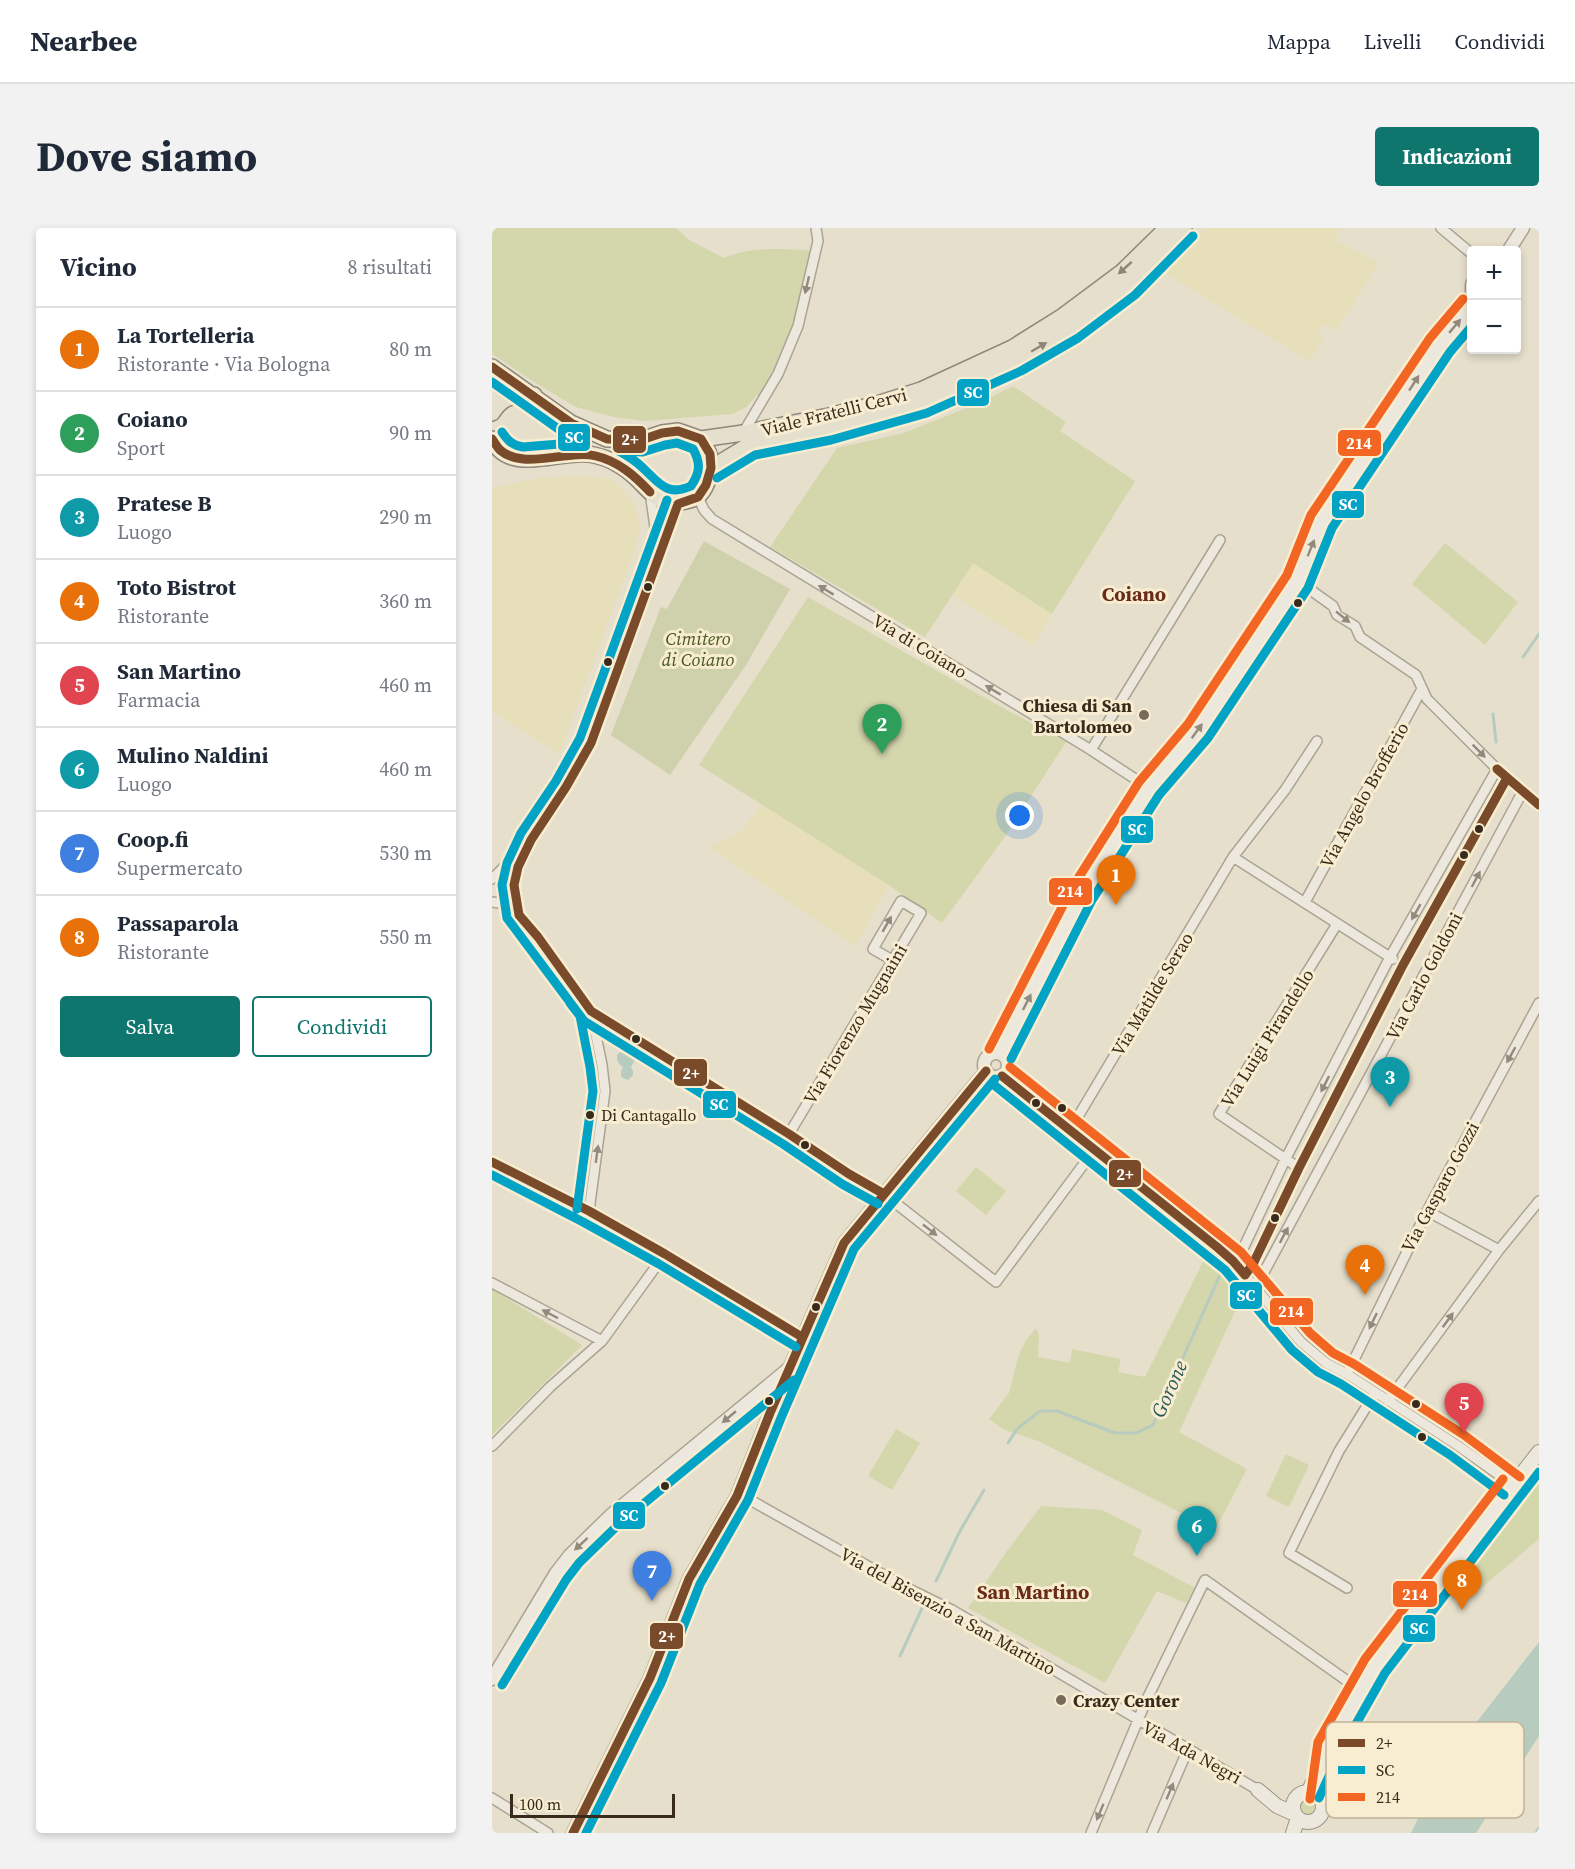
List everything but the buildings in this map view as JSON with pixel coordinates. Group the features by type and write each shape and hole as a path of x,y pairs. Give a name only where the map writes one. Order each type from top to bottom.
{"main road":[{"name":"Viale Fratelli Cervi","path":"492,367 571,423 607,439 640,440 678,431 701,439 829,416 921,390 1012,348 1064,316 1122,272 1167,228"},
{"name":"Viale Fratelli Cervi","path":"711,468 751,444 828,428 924,401 1016,360 1071,328 1128,285 1184,228"},
{"path":"492,367 495,408 513,396 534,395"},
{"path":"494,447 509,457 520,459 570,454 603,457 636,476 650,492 663,501 678,504 698,498 706,485 711,468 710,454 701,439"},
{"path":"1343,1722 1375,1666 1539,1452"},
{"path":"1301,1822 1293,1809 1326,1752"},
{"path":"1258,1790 1301,1822 1314,1821 1323,1811 1326,1770"},
{"path":"1258,1790 1302,1796 1316,1795 1322,1801"},
{"path":"1293,1833 1301,1822"}],"street":[{"path":"743,433 778,374 798,326 818,241 816,228"},
{"path":"1441,228 1467,250"},
{"path":"1511,246 1522,228"},
{"path":"1000,1054 1083,894 1149,788 1198,731 1298,580 1321,522 1440,345 1467,313"},
{"path":"650,492 660,557"},
{"name":"Via di Coiano","path":"698,498 712,519 1091,750 1149,788"},
{"path":"519,915 514,893 515,876 531,840 566,788 591,743 678,504"},
{"path":"1091,750 1220,540"},
{"path":"1298,580 1333,606 1337,615 1355,626 1360,636 1416,675 1426,699 1497,769 1539,806"},
{"name":"Via Angelo Brofferio","path":"1305,902 1422,689"},
{"name":"Via Matilde Serao","path":"1070,1130 1233,857 1285,790 1317,741"},
{"name":"Via Carlo Goldoni","path":"1233,1261 1240,1253 1285,1160 1390,957 1497,769"},
{"name":"Via Carlo Goldoni","path":"1245,1275 1253,1264 1299,1168 1403,965 1507,778"},
{"name":"Via Carlo Goldoni","path":"1254,1285 1263,1274 1523,791"},
{"path":"492,879 531,840"},
{"path":"1233,857 1390,957"},
{"name":"Via Fiorenzo Mugnaini","path":"789,1134 921,913 901,901 873,949 892,960"},
{"path":"492,902 504,904 519,915 538,937 591,1011 884,1194 996,1282 1095,1149"},
{"name":"Via Luigi Pirandello","path":"1285,1160 1219,1114 1337,924"},
{"name":"Via Carlo Goldoni","path":"1390,957 1403,965"},
{"name":"Via Gasparo Gozzi","path":"1347,1374 1426,1210 1539,1003"},
{"path":"589,1211 605,1091 591,1011"},
{"path":"1002,1076 1007,1071 1006,1058 1000,1054 988,1056 984,1063 986,1071 991,1076 1002,1076 1233,1261 1301,1342 1326,1363 1457,1444 1512,1486"},
{"path":"573,1833 650,1678 689,1579 737,1496 802,1337 844,1243 986,1071"},
{"path":"1285,1160 1299,1168"},
{"path":"492,1162 589,1211 802,1337"},
{"path":"1388,1401 1499,1250 1539,1201"},
{"path":"1426,1210 1499,1250"},
{"path":"492,1446 550,1387 602,1341 665,1254"},
{"path":"492,1283 602,1341"},
{"path":"492,1678 556,1573 570,1555 611,1515 790,1367"},
{"path":"1347,1588 1288,1553 1339,1451 1375,1393"},
{"path":"748,1401 762,1405 770,1413"},
{"name":"Via del Bisenzio a San Martino","path":"737,1496 752,1501 906,1587 952,1610 1138,1720"},
{"path":"1138,1720 1205,1580 1360,1690"},
{"name":"Via Ada Negri","path":"1091,1833 1138,1720 1258,1790"},
{"path":"1152,1833 1188,1749"},
{"path":"492,1798 548,1833"}],"shaded area":[{"path":"1207,228 1342,228 1335,240 1379,262 1336,331 1324,324 1317,333 1324,338 1309,361 1165,273"},
{"path":"579,476 608,479 617,484 637,510 640,526 635,549 559,754 492,711 492,488 539,478"},
{"path":"973,562 1052,614 1033,645 952,595"},
{"path":"761,804 889,885 855,946 708,847 742,831"},
{"path":"623,1049 633,1052 636,1057 631,1067 633,1075 628,1080 621,1077 623,1067 617,1059 617,1055"},
{"path":"1539,1642 1539,1736 1524,1759 1524,1722 1477,1722"},
{"path":"1418,1818 1486,1818 1476,1833 1411,1833"}],"green space":[{"path":"496,228 676,228 689,240 724,258 765,249 808,250 811,254 785,345 760,395 756,395 747,407 732,414 644,421 614,417 576,407 492,354 492,234"},
{"path":"1013,386 1066,422 1060,431 1135,481 1052,614 973,563 925,637 770,547 837,448 904,433 979,403"},
{"name":"Cimitero di Coiano","path":"704,541 790,589 746,665 670,775 611,735 661,607 667,609"},
{"path":"1445,543 1518,602 1485,645 1412,584"},
{"path":"808,597 1066,742 1004,838 942,923 889,885 699,765"},
{"path":"976,1167 1006,1191 986,1215 956,1191"},
{"path":"1206,1256 1233,1276 1245,1290 1179,1432 1247,1469 1215,1530 1038,1441 1003,1429 989,1419 1009,1393 1018,1357 1026,1340 1036,1328 1039,1336 1038,1357 1070,1363 1072,1349 1121,1359 1118,1372 1145,1377"},
{"path":"492,1289 582,1345 492,1435"},
{"path":"896,1429 920,1443 892,1490 868,1476"},
{"path":"1286,1454 1309,1465 1289,1507 1266,1496"},
{"path":"1539,1480 1539,1539 1481,1588 1459,1583"},
{"path":"1041,1506 1102,1510 1142,1530 1133,1555 1195,1588 1186,1603 1157,1591 1105,1683 968,1608"},
{"path":"1304,1801 1310,1801 1315,1809 1313,1815 1304,1817 1299,1812 1299,1806"}],"waterway":[{"name":"Gorone","path":"1523,657 1539,634"},
{"name":"Gorone","path":"1493,714 1496,742"},
{"name":"Gorone","path":"1008,1443 1017,1429 1040,1411 1057,1411 1115,1433 1136,1433 1153,1425 1223,1268"},
{"name":"Gorone","path":"936,1581 960,1531 984,1490"},
{"name":"Gorone","path":"900,1656 923,1606"},
{"path":"1536,1833 1539,1828"}],"transit line":[{"name":"SC","path":"717,478 755,455 831,440 927,413 1021,371 1078,338 1135,295 1193,236"},
{"name":"214","path":"989,1049 1072,888 1139,782 1188,724 1287,575 1311,515 1430,338 1463,299"},
{"name":"SC","path":"1011,1059 1092,900 1159,795 1208,738 1308,588 1332,528 1450,352 1467,332"},
{"name":"2+","path":"492,367 571,423 607,439 641,440 662,433 678,431 701,439 710,454 711,468 706,485 698,497 678,504"},
{"name":"SC","path":"492,382 564,433 584,442 523,447 511,442 502,432"},
{"name":"2+","path":"492,439 500,450 521,459 573,455 604,458 626,470 650,492"},
{"name":"SC","path":"677,443 693,449 698,463 698,472 691,486 676,490 664,487 638,463 619,451 643,452 677,443"},
{"name":"SC","path":"667,500 580,738 556,781 521,833 507,863 502,885 507,918 584,1021 783,1144 842,1184 878,1204"},
{"name":"2+","path":"678,504 591,743 566,787 531,840 518,867 514,885 519,915 538,937 591,1011 884,1194"},
{"name":"2+","path":"1497,769 1539,805"},
{"name":"2+","path":"1245,1275 1253,1264 1299,1168 1403,965 1507,778"},
{"name":"SC","path":"570,1003 580,1016 593,1091 577,1209"},
{"name":"214","path":"1010,1067 1241,1252 1310,1333 1333,1353 1354,1364 1464,1435 1520,1477"},
{"name":"2+","path":"573,1833 650,1678 689,1579 737,1496 770,1413 844,1243 986,1071"},
{"name":"2+","path":"1002,1076 1217,1247 1245,1275"},
{"name":"SC","path":"586,1833 661,1683 700,1584 748,1500 854,1249 995,1079"},
{"name":"SC","path":"994,1085 1225,1270 1292,1350 1318,1372 1341,1384 1450,1455 1504,1495"},
{"name":"2+","path":"492,1162 589,1211 802,1337"},
{"name":"SC","path":"492,1175 659,1264 796,1347"},
{"name":"SC","path":"502,1685 566,1580 579,1563 619,1524 794,1380"},
{"name":"SC","path":"1357,1722 1385,1673 1539,1472"},
{"name":"214","path":"1329,1722 1365,1659 1503,1479"},
{"name":"214","path":"1310,1799 1318,1742 1326,1728"},
{"name":"SC","path":"1319,1798 1326,1783"}],"place":[{"name":"Chiesa di San Bartolomeo","path":"1144,715"},
{"name":"Coiano","path":"882,754"},
{"name":"La Tortelleria","path":"1116,905"},
{"name":"Pratese B","path":"1390,1107"},
{"name":"Di Cantagallo","path":"590,1115"},
{"name":"Toto Bistrot","path":"1365,1295"},
{"name":"San Martino","path":"1464,1433"},
{"name":"Mulino Naldini","path":"1197,1556"},
{"name":"Coop.fi","path":"652,1601"},
{"name":"Passaparola","path":"1462,1610"},
{"name":"Crazy Center","path":"1061,1700"}],"district":[{"name":"Coiano","path":"1134,594"},
{"name":"San Martino","path":"1033,1592"}]}
